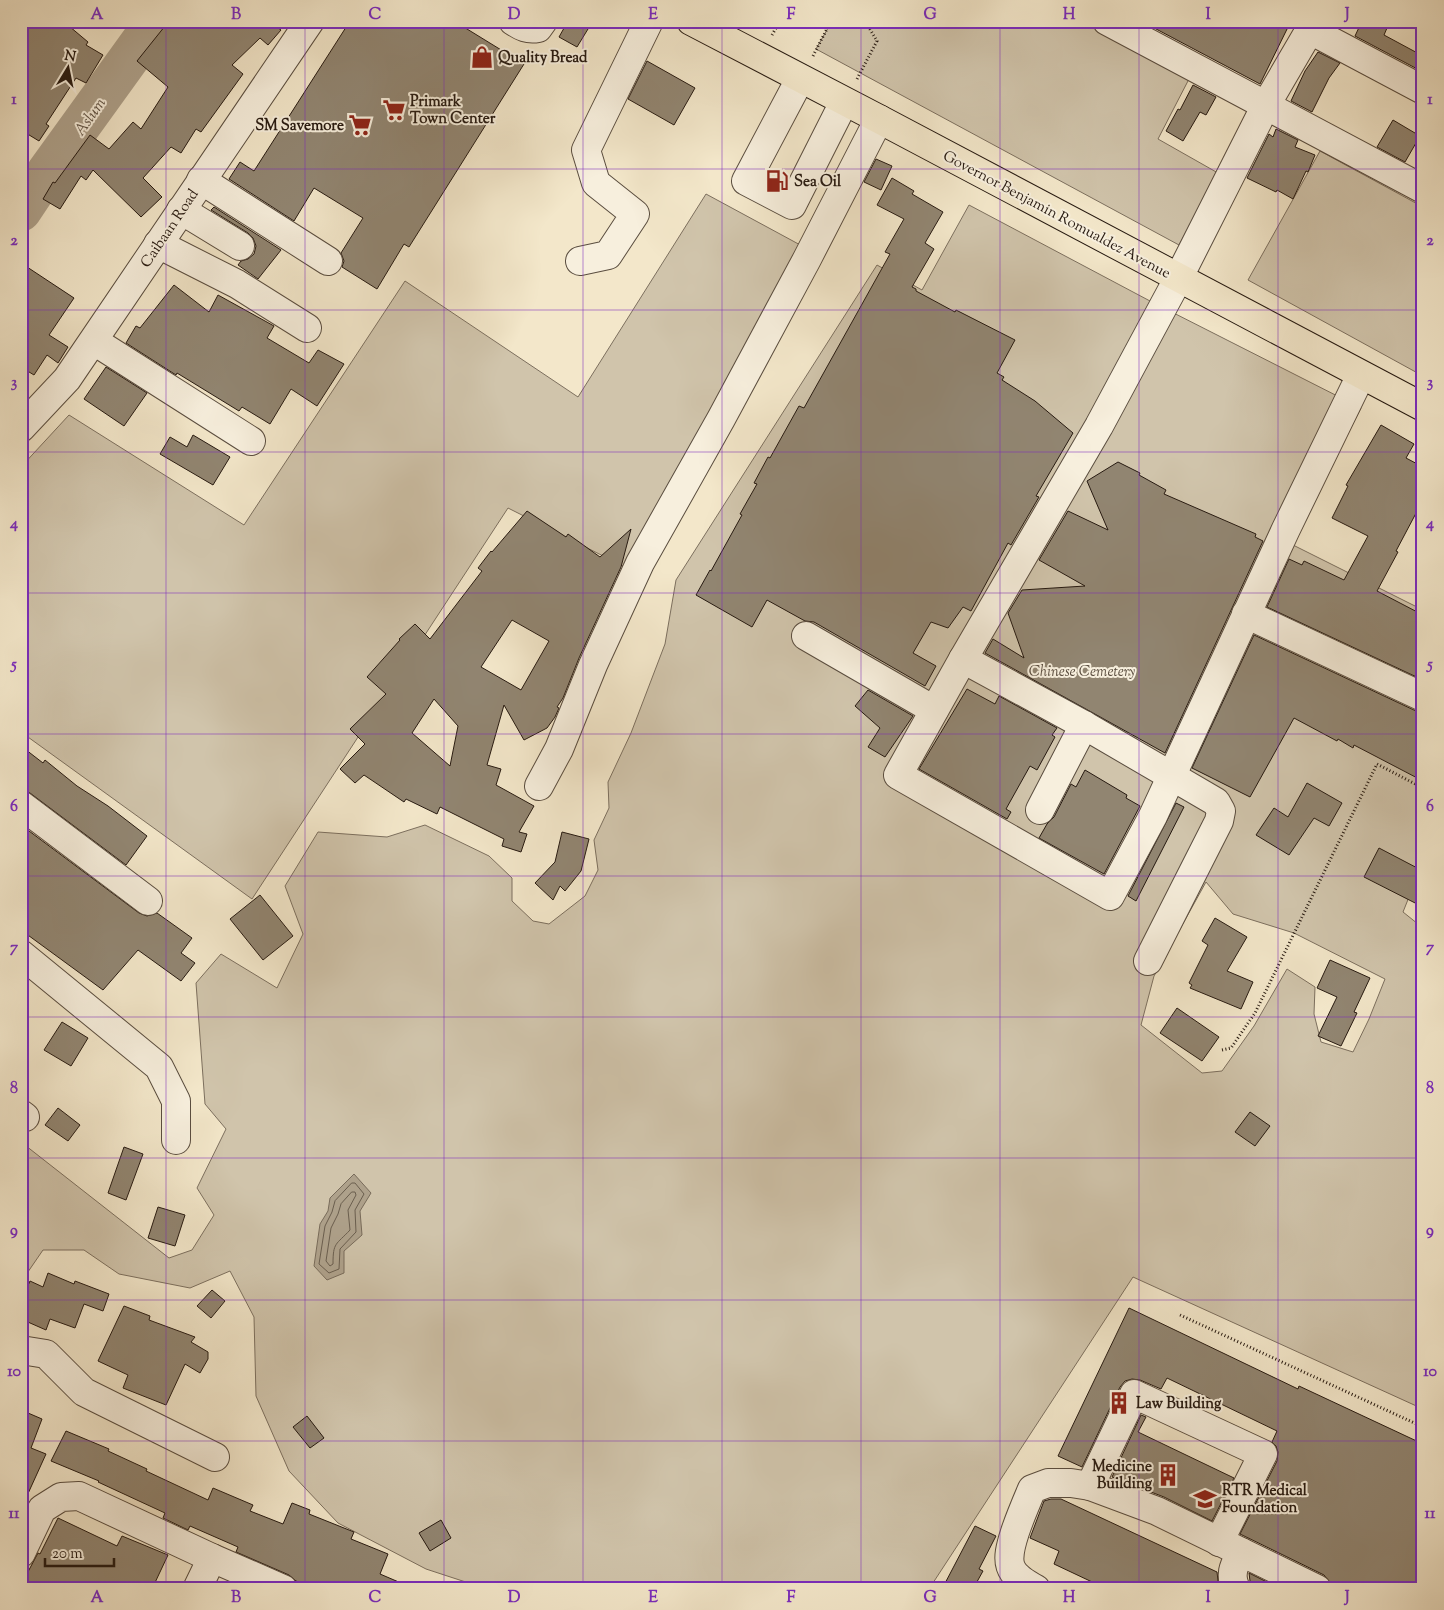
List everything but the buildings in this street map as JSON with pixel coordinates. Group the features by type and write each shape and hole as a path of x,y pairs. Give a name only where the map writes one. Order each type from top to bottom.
{"main road":[{"name":"Governor Benjamin Romualdez Avenue","path":"691,21 1423,407"}],"street":[{"name":"Caibaan Road","path":"21,428 67,379 94,341 310,21"},
{"path":"513,21 524,28 533,29 538,28 543,21"},
{"path":"580,260 608,255 635,214 596,183 586,150 649,21"},
{"path":"1107,21 1148,31 1266,105 1421,183"},
{"path":"1361,375 1246,614 1153,816 1110,896 898,775 963,659 1099,426 1178,278 1266,105 1312,26 1423,90"},
{"path":"800,79 746,180 792,205 844,102"},
{"path":"539,786 559,748 593,665 640,563 721,419 807,259 879,119"},
{"path":"201,180 328,261"},
{"path":"181,210 240,246"},
{"path":"158,244 237,284 307,328"},
{"path":"94,341 251,441"},
{"path":"1246,614 1423,697"},
{"path":"806,636 934,710"},
{"path":"963,659 1216,802 1221,812 1219,821 1148,961"},
{"path":"1040,810 1084,726"},
{"path":"21,806 148,901"},
{"path":"21,954 158,1067 176,1102 176,1140"},
{"path":"21,1350 46,1354 84,1392 216,1457"},
{"path":"1090,1486 1134,1394 1263,1454 1230,1547 1232,1580 1236,1589"},
{"path":"1036,1589 1021,1581 1013,1571 1008,1556 1019,1520 1032,1489 1048,1482 1090,1486 1157,1512 1230,1547 1282,1581 1317,1589"},
{"path":"21,1553 42,1509 60,1497 80,1496 283,1589"},
{"path":"197,1589 212,1558"}],"path":[{"path":"800,79 831,21"},
{"path":"844,102 878,41 865,21"},
{"path":"1222,1050 1231,1048 1255,1013 1377,764 1423,788"},
{"path":"1180,1316 1423,1427"}],"green space":[{"path":"832,21 1083,21 1189,79 1158,139 1218,173 1179,245 816,49"},
{"path":"1320,151 1423,207 1423,376 1248,280"},
{"path":"706,194 804,247 623,566 508,508 252,899 21,732 21,467 69,415 244,525 405,281 578,397"},
{"name":"Chinese Cemetery","path":"969,205 1150,301 1361,408 1291,544 1423,610 1423,862 1403,912 1423,928 1423,1409 1133,1277 929,1589 487,1589 426,1569 338,1523 289,1471 256,1396 254,1317 230,1271 190,1288 119,1274 84,1250 43,1250 21,1282 21,1142 169,1258 192,1250 214,1215 197,1188 226,1129 205,1104 196,983 221,954 277,988 303,934 285,886 318,832 387,837 425,825 489,856 512,878 512,901 533,921 549,924 585,896 598,870 594,840 609,808 608,782 631,733 665,644 676,580 877,265 922,290","holes":["1206,882 1233,914 1294,933 1385,979 1353,1052 1321,1042 1314,1014 1315,987 1287,969 1254,1026 1222,1071 1202,1073 1141,1025 1154,976"]}],"water":[{"path":"354,1174 371,1193 360,1211 362,1235 344,1251 344,1273 327,1280 314,1266 320,1224 328,1211 330,1198"}],"waterway":[{"name":"Aslum","path":"21,211 156,21"}],"place":[{"name":"Quality Bread","path":"482,57"},
{"name":"Primark Town Center","path":"394,110"},
{"name":"SM Savemore","path":"360,125"},
{"name":"Sea Oil","path":"777,181"},
{"name":"Law Building","path":"1119,1403"},
{"name":"Medicine Building","path":"1168,1475"},
{"name":"RTR Medical Foundation","path":"1205,1499"}]}
